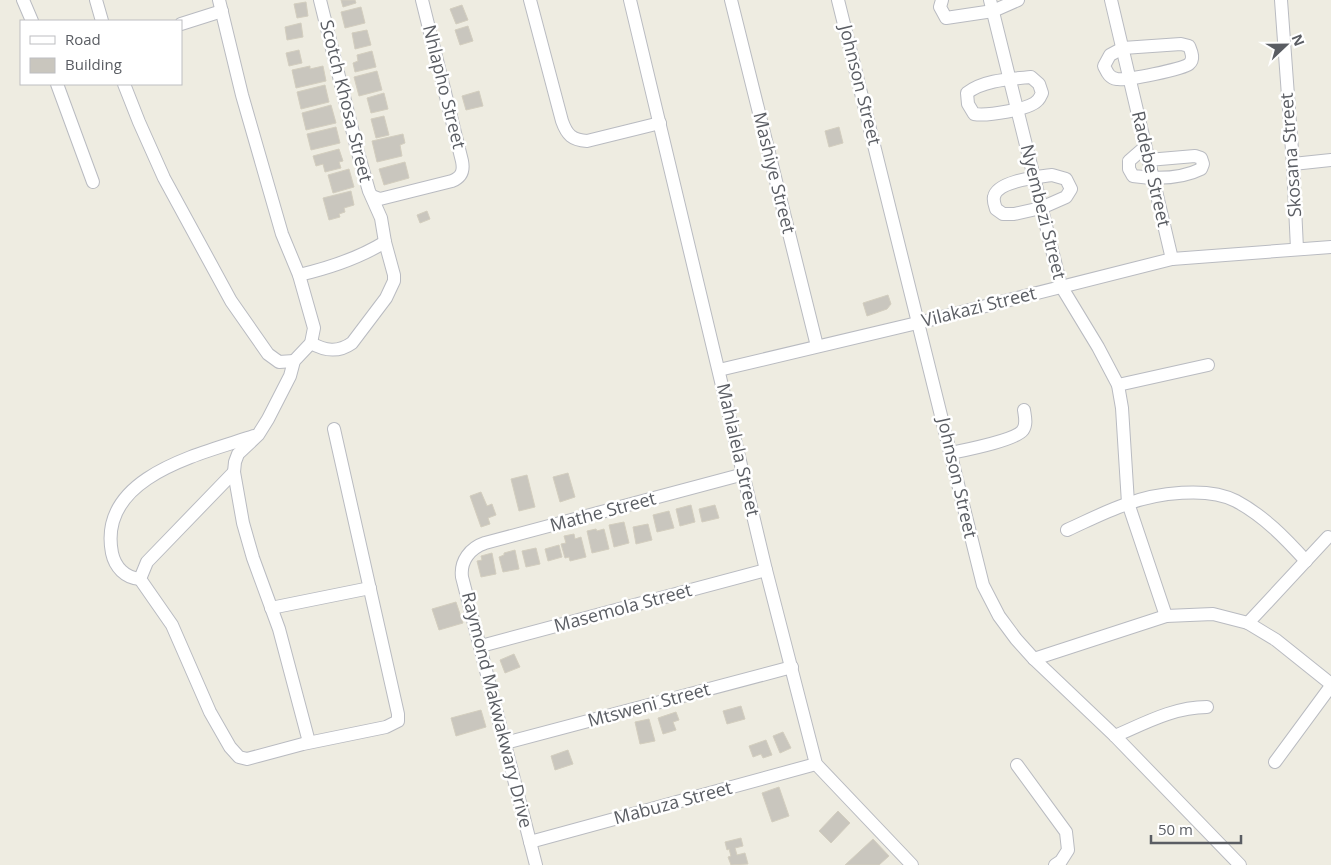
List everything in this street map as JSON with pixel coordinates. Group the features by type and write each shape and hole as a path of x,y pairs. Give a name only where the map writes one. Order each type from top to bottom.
{"street":[{"path":"23,0 32,20"},
{"path":"96,0 102,20"},
{"name":"Scotch Khosa Street","path":"320,0 357,149 372,196 380,199 452,181 462,174"},
{"name":"Nhlapho Street","path":"422,0 462,160 462,174"},
{"path":"530,0 562,121 569,136 576,140 587,141 660,124"},
{"name":"Mahlalela Street","path":"630,0 766,570 816,764 907,864"},
{"name":"Mashiye Street","path":"731,0 817,346"},
{"name":"Johnson Street","path":"838,0 983,584 1000,616 1016,639 1034,659 1115,736 1240,865"},
{"path":"942,0 940,7 946,18 1018,0"},
{"name":"Radebe Street","path":"1110,0 1172,259"},
{"name":"Skosana Street","path":"1281,0 1297,249"},
{"path":"182,24 221,6 242,94 282,234 299,275 314,328 311,343 294,361 284,389 258,435 238,454 234,472 243,523 252,558 279,629 309,742"},
{"name":"Nyembezi Street","path":"992,6 1061,286 1118,385 1122,408 1128,503 1166,616"},
{"path":"1181,44 1189,46 1192,59 1189,64 1130,79 1115,79 1108,74 1104,66 1110,56 1123,48 1181,44"},
{"path":"1031,78 1039,84 1042,93 1037,101 1017,109 982,115 974,114 968,104 967,93 974,87 1010,79 1031,78"},
{"path":"56,85 93,182"},
{"path":"124,85 164,178 230,301 254,336 274,360 282,362 294,361"},
{"path":"1145,147 1129,161 1129,169 1133,176 1153,178 1193,173 1201,169 1203,164 1201,158 1195,156 1148,160"},
{"path":"1293,164 1331,160"},
{"path":"1052,175 1066,179 1071,189 1066,197 1042,208 1014,214 1004,214 996,209 993,198 997,190 1006,184 1052,175"},
{"path":"311,343 322,349 346,348 352,343 386,298 394,281 381,218 372,196"},
{"path":"299,275 328,268 385,242"},
{"name":"Vilakazi Street","path":"719,370 919,323 1172,259 1331,247"},
{"path":"1118,385 1208,364"},
{"path":"951,453 1006,439 1018,434 1023,430 1025,422 1024,410"},
{"path":"258,435 172,464 155,473 133,489 117,512 110,544 116,565 123,573 132,578 140,579 172,625 210,712 230,747 239,757 247,759 309,742 386,727 398,721 398,714 334,430"},
{"path":"140,579 143,569 152,555 234,472"},
{"name":"Mathe Street","path":"467,556 472,549 481,544 744,474"},
{"path":"1067,530 1128,503 1156,496 1192,492 1214,494 1234,500 1260,516 1285,538 1306,561"},
{"path":"1248,623 1328,537"},
{"name":"Raymond Makwakwary Drive","path":"467,556 462,564 462,577 536,865"},
{"name":"Masemola Street","path":"480,646 766,570"},
{"path":"271,608 370,588"},
{"path":"1034,659 1166,616 1213,614 1248,623 1276,640 1331,685 1275,762"},
{"name":"Mtsweni Street","path":"505,743 792,667"},
{"path":"1115,736 1182,709 1208,707"},
{"name":"Mabuza Street","path":"530,842 816,764"},
{"path":"1017,764 1066,832 1068,850 1056,865"}],"building":[{"path":"341,0 355,0 356,3 343,7"},
{"path":"306,2 308,16 297,18 294,4"},
{"path":"462,5 468,20 456,24 450,9"},
{"path":"361,7 365,23 345,28 341,12"},
{"path":"301,23 303,37 287,40 285,27"},
{"path":"468,26 473,41 460,45 455,30"},
{"path":"367,30 371,45 355,49 352,33"},
{"path":"299,50 302,63 289,66 286,53"},
{"path":"372,51 376,67 355,72 353,63 358,61 357,55"},
{"path":"310,66 310,69 323,66 326,81 296,88 292,70"},
{"path":"377,71 382,90 359,96 354,77"},
{"path":"325,85 329,102 301,109 297,92"},
{"path":"479,91 483,106 466,110 462,96"},
{"path":"384,93 388,109 371,113 367,98"},
{"path":"331,105 336,123 306,130 302,113"},
{"path":"384,116 389,135 376,138 371,119"},
{"path":"336,127 340,143 311,150 307,134"},
{"path":"839,127 843,143 829,147 825,131"},
{"path":"403,134 405,143 400,145 402,156 377,162 372,141"},
{"path":"339,149 343,161 339,162 341,168 325,172 323,164 316,166 313,156"},
{"path":"405,162 409,178 384,185 379,169"},
{"path":"349,169 354,187 333,193 328,175"},
{"path":"351,191 354,205 344,208 345,212 339,214 340,217 329,220 323,198"},
{"path":"427,211 430,219 420,223 417,215"},
{"path":"888,295 891,304 887,309 867,316 863,303"},
{"path":"568,473 575,497 560,502 553,477"},
{"path":"527,475 535,507 519,511 511,479"},
{"path":"481,492 487,506 492,504 496,515 488,518 490,524 481,527 470,496"},
{"path":"691,505 695,522 680,526 676,509"},
{"path":"715,505 719,518 702,522 699,509"},
{"path":"669,511 674,528 657,532 653,515"},
{"path":"624,522 629,543 614,547 609,525"},
{"path":"648,524 652,540 636,544 633,527"},
{"path":"596,529 597,531 604,529 609,549 592,553 587,531"},
{"path":"574,534 575,539 581,537 586,557 570,561 569,557 565,558 561,544 566,543 564,536"},
{"path":"559,545 562,557 548,561 545,549"},
{"path":"536,548 540,564 526,567 522,551"},
{"path":"515,550 519,569 503,572 499,557 504,555 504,553"},
{"path":"492,553 496,574 481,577 477,561 482,560 481,556"},
{"path":"456,602 463,623 439,630 432,609"},
{"path":"514,654 520,667 505,673 500,660"},
{"path":"741,706 745,719 727,724 723,711"},
{"path":"481,710 486,727 456,736 451,718"},
{"path":"676,712 679,720 673,722 676,730 663,734 658,718"},
{"path":"649,719 655,741 640,744 635,722"},
{"path":"783,732 791,748 780,753 773,736"},
{"path":"766,740 772,755 763,758 761,754 753,757 749,746"},
{"path":"568,750 573,764 555,770 551,756"},
{"path":"779,787 789,816 772,822 762,793"},
{"path":"838,811 850,823 831,843 819,831"},
{"path":"741,838 743,846 735,848 737,855 745,853 748,864 731,865 728,857 731,856 725,842"},
{"path":"873,839 889,856 879,865 845,865"}]}
